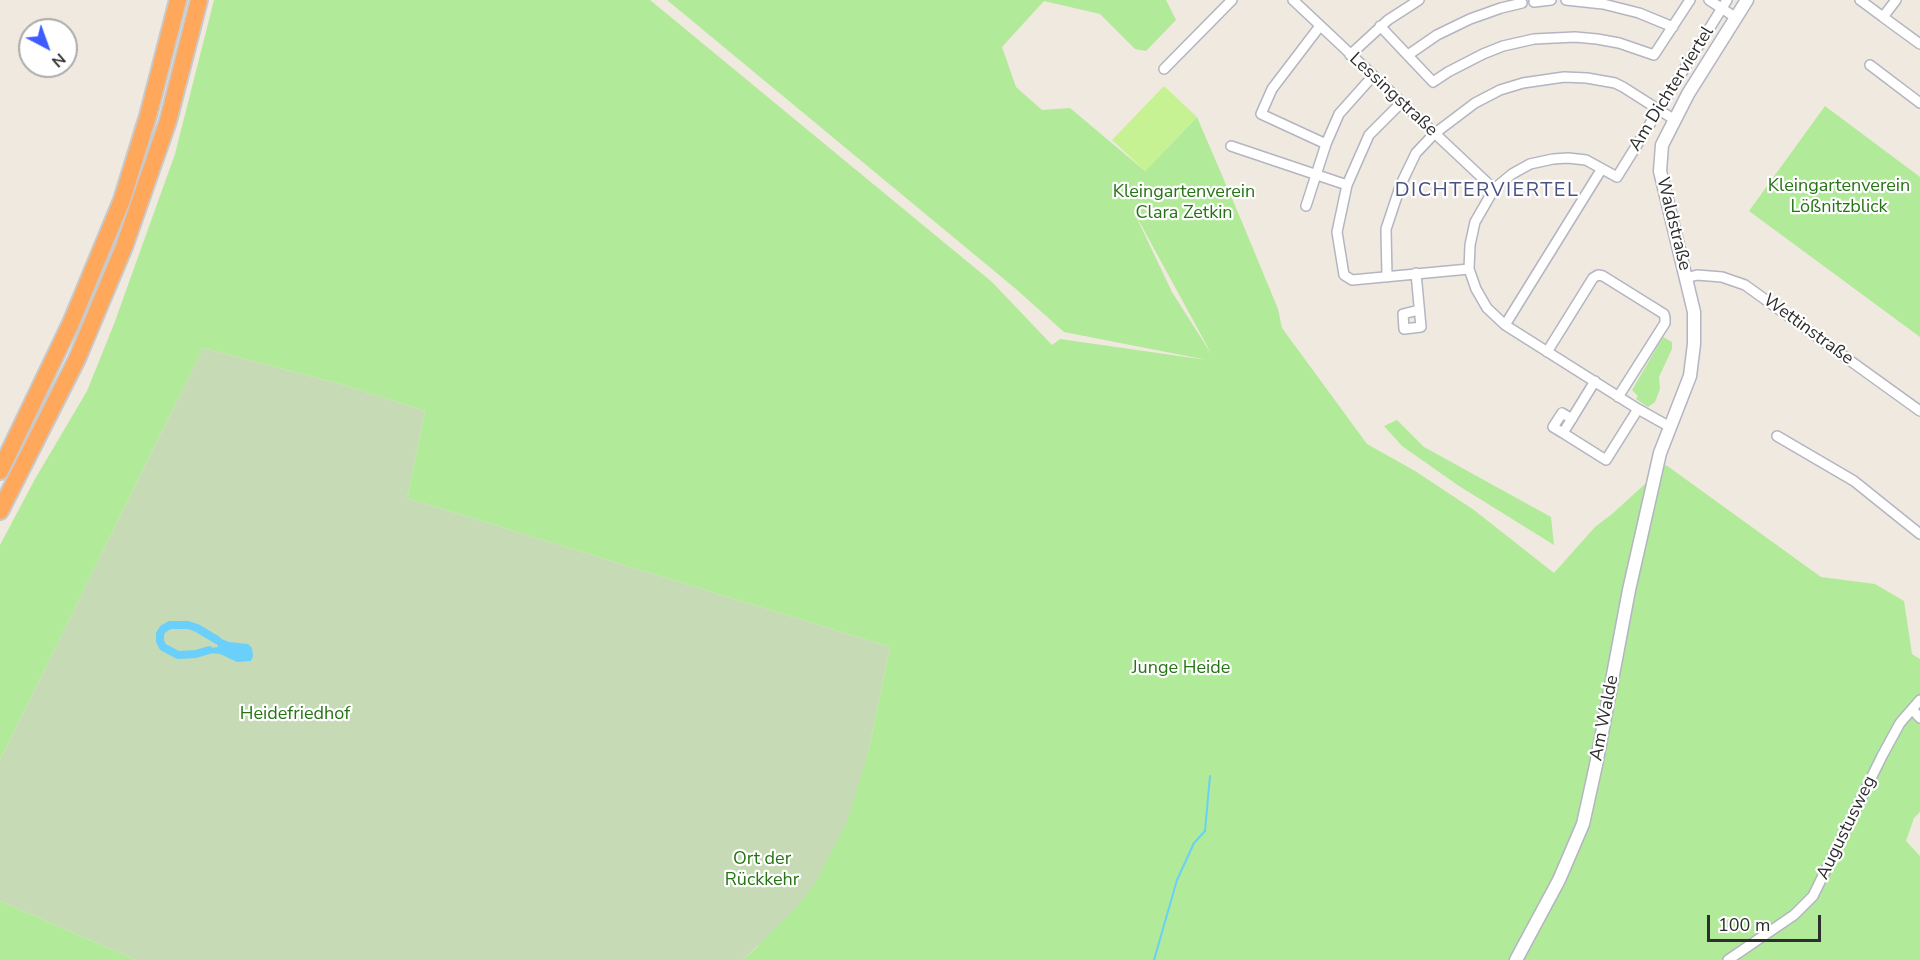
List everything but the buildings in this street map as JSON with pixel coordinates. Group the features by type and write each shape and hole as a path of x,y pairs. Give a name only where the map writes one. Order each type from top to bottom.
{"highway":[{"path":"0,471 71,323 122,200 159,77 178,0"},
{"path":"0,511 77,359 124,248 168,121 199,0"}],"street":[{"path":"1164,69 1232,0"},
{"name":"Lessingstraße","path":"1293,0 1372,77 1494,189"},
{"path":"1350,55 1380,26 1419,0"},
{"path":"1534,2 1551,0"},
{"path":"1566,0 1603,4 1639,13 1673,27"},
{"path":"1380,26 1433,82 1483,54 1503,46 1534,39 1575,37 1597,39 1619,43 1654,55 1690,0"},
{"path":"1709,0 1725,4 1735,17"},
{"name":"Waldstraße","path":"1658,464 1690,376 1694,344 1694,312 1660,171 1662,145 1688,94 1747,0"},
{"path":"1860,0 1920,44"},
{"path":"1883,17 1896,0"},
{"path":"1408,56 1437,35 1470,19 1522,3"},
{"name":"Am Dichterviertel","path":"1602,170 1617,177 1725,4"},
{"path":"1320,26 1272,89 1261,114 1326,144"},
{"path":"1870,65 1920,103"},
{"path":"1306,206 1326,144 1340,114 1372,77"},
{"path":"1387,277 1386,229 1401,184 1416,153 1434,134 1459,114 1500,90 1540,79 1587,78 1615,84 1675,120"},
{"path":"1401,103 1369,135 1347,185 1337,232 1344,275 1352,280 1469,269"},
{"path":"1231,146 1347,185"},
{"path":"1505,325 1602,170 1586,160 1553,159 1530,164 1512,174 1494,189 1475,222 1470,245 1469,269 1476,289 1487,308 1505,325 1618,397 1670,427"},
{"path":"1416,273 1419,310"},
{"path":"1547,352 1593,278 1598,275 1664,314 1665,323 1618,397"},
{"name":"Wettinstraße","path":"1686,278 1697,275 1722,277 1745,285 1920,411"},
{"path":"1595,381 1563,433 1606,460 1638,409"},
{"path":"1777,436 1854,481 1920,534"},
{"name":"Am Walde","path":"1516,960 1559,880 1582,824 1596,765 1629,590 1658,464"},
{"name":"Augustusweg","path":"1728,960 1794,915 1813,896 1882,756 1911,709 1920,700"},
{"path":"1911,709 1920,718"}],"green space":[{"name":"Junge Heide","path":"214,0 650,0 992,282 1052,345 1060,339 1207,360 1064,332 1016,289 667,0 1166,0 1176,20 1146,51 1135,49 1100,14 1044,1 1002,47 1016,87 1042,110 1070,108 1145,171 1197,117 1278,309 1282,328 1367,444 1415,471 1474,510 1554,573 1595,527 1666,465 1821,577 1875,584 1904,601 1912,654 1920,659 1920,812 1914,818 1906,841 1920,856 1920,960 743,960 757,947 867,757 890,647 407,498 425,411 340,384 203,348 0,760 0,545 35,479 87,391 114,324 175,154","holes":["1133,210 1212,355 1172,292"]},
{"path":"1164,86 1197,117 1145,171 1112,140"},
{"name":"Kleingartenverein Lößnitzblick","path":"1825,106 1920,177 1920,337 1749,211"},
{"path":"1663,337 1672,342 1672,349 1659,377 1660,389 1655,402 1648,407 1636,399 1638,396 1632,390"},
{"name":"Heidefriedhof","path":"203,348 340,384 425,411 407,498 890,647 867,757 847,822 815,884 792,912 743,960 136,960 0,901 0,760"},
{"path":"1397,420 1424,447 1551,517 1554,545 1459,486 1402,446 1384,426"},
{"path":"0,901 136,960 0,960"}],"water":[{"path":"219,638 229,642 248,644 252,648 251,661 237,662 220,654 209,653 210,648 218,647 216,642"}],"waterway":[{"path":"209,650 196,654 178,655 163,647 160,634 170,625 188,625 217,640"},
{"path":"1154,960 1177,880 1194,843 1205,831 1210,776"}],"district":[{"name":"DICHTERVIERTEL","path":"1487,191"}],"park label":[{"name":"Kleingartenverein Clara Zetkin","path":"1184,203"},
{"name":"Ort der Rückkehr","path":"762,870"}]}
